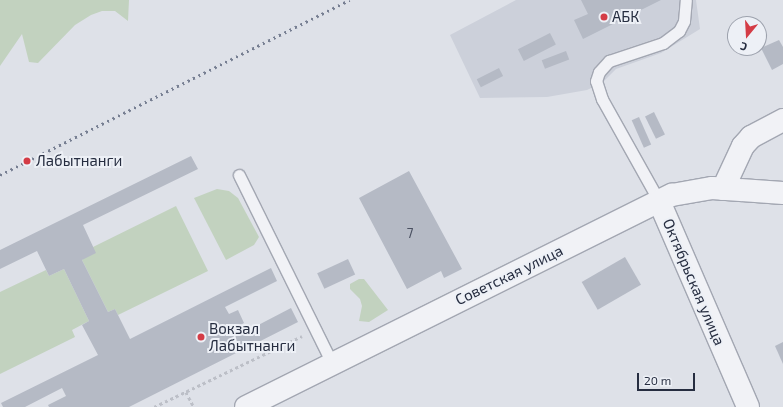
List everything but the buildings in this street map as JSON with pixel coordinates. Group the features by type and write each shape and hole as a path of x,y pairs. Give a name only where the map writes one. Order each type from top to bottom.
{"street":[{"path":"723,189 743,146 751,137 783,120"},
{"name":"Советская улица","path":"246,407 659,201 686,191 723,189 783,193"},
{"name":"Октябрьская улица","path":"659,201 748,407"}],"lane":[{"path":"659,201 602,99 596,81 599,72 609,61 663,43 679,31 684,21 686,0"},
{"path":"239,176 332,363"}],"path":[{"path":"154,407 316,330"},
{"path":"186,392 194,407"}],"shaded area":[{"path":"516,0 696,0 700,29 661,53 616,69 602,83 587,90 547,97 480,98 450,35"}],"green space":[{"path":"0,0 129,0 128,21 115,11 102,11 91,15 75,25 38,63 29,62 22,34 0,66"},
{"path":"217,189 229,191 238,198 259,237 254,245 226,260 194,198"},
{"path":"176,206 208,271 118,315 115,309 108,312 82,260 93,247"},
{"path":"64,269 89,321 72,330 75,337 0,374 0,292 46,270 49,276"},
{"path":"359,279 364,279 388,310 369,322 359,321 362,306 360,299 350,289 350,284"}],"railway":[{"path":"0,175 350,0"}],"place":[{"name":"АБК","path":"604,17"},
{"name":"Лабытнанги","path":"27,161"},
{"name":"Вокзал Лабытнанги","path":"201,337"}]}
